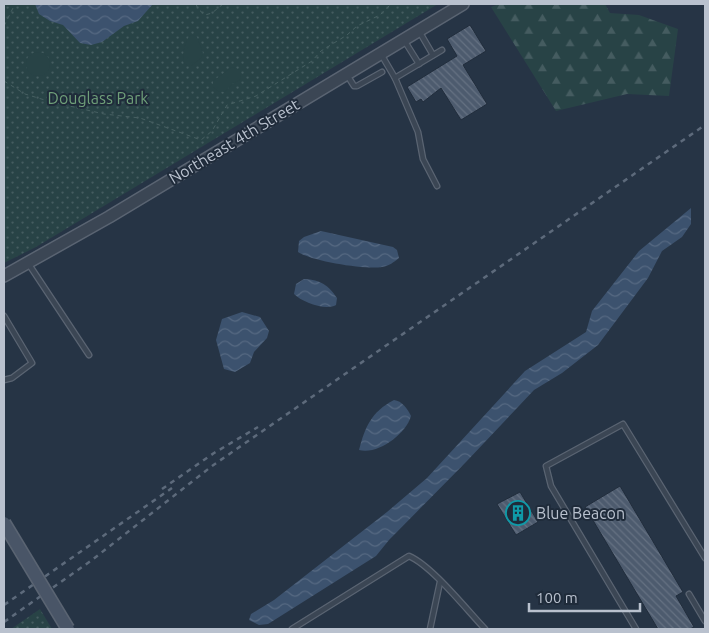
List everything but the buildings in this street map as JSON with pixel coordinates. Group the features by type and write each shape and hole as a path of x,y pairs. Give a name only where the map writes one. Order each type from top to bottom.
{"main road":[{"path":"4,524 68,629"}],"street":[{"name":"Northeast 4th Street","path":"4,276 28,264 463,4"}],"lane":[{"path":"418,30 433,55"},
{"path":"404,39 419,64"},
{"path":"395,78 442,50"},
{"path":"380,53 395,78 418,132 423,159 437,186"},
{"path":"346,74 352,84 357,86 382,72"},
{"path":"28,264 89,355"},
{"path":"4,316 32,363 12,378 4,380"},
{"path":"636,629 551,486 546,466 623,424 705,558"},
{"path":"292,629 408,556 416,560 440,582 484,629"},
{"path":"430,629 440,582"},
{"path":"689,594 705,622"}],"path":[{"path":"4,26 15,4"},
{"path":"196,4 198,9 205,15 212,13 223,4"},
{"path":"4,81 24,94 48,102 140,118 200,140 212,131 227,105 256,96 312,61 321,51 347,35 357,26 380,15 391,4"}],"green space":[{"name":"Douglass Park","path":"4,4 438,4 36,247 4,263"},
{"path":"499,4 605,4 610,13 639,15 678,29 669,96 627,94 556,111 491,7"},
{"path":"191,35 197,37 203,53 201,58 191,66 188,66 183,62 183,55 185,44"},
{"path":"38,52 47,55 50,64 47,73 38,76 29,73 26,64 29,55"},
{"path":"232,67 240,70 241,79 232,84 225,92 218,91 213,87 213,81"},
{"path":"40,609 52,629 11,629"}],"water":[{"path":"35,4 153,4 138,21 124,26 102,42 91,45 80,43 63,25 50,21 39,14"},
{"path":"691,208 691,224 682,237 662,251 648,278 598,345 562,373 534,390 389,540 376,556 268,624 259,625 249,620 251,614 274,600 387,512 427,478 525,371 586,332 592,311 639,251"},
{"path":"321,231 393,247 397,250 399,258 391,264 374,268 314,259 298,252 299,241 304,237"},
{"path":"304,279 320,282 327,287 337,298 336,305 326,307 308,303 294,294 296,284"},
{"path":"242,312 260,317 269,331 267,338 254,352 250,363 235,372 224,369 216,340 222,319"},
{"path":"394,400 404,405 408,410 411,416 408,423 390,442 374,449 359,450 367,427 374,415"}],"railway":[{"path":"4,622 92,560 212,466 705,125"},
{"path":"162,489 214,453 258,427"},
{"path":"4,605 172,488"}],"place":[{"name":"Blue Beacon","path":"518,513"}]}
